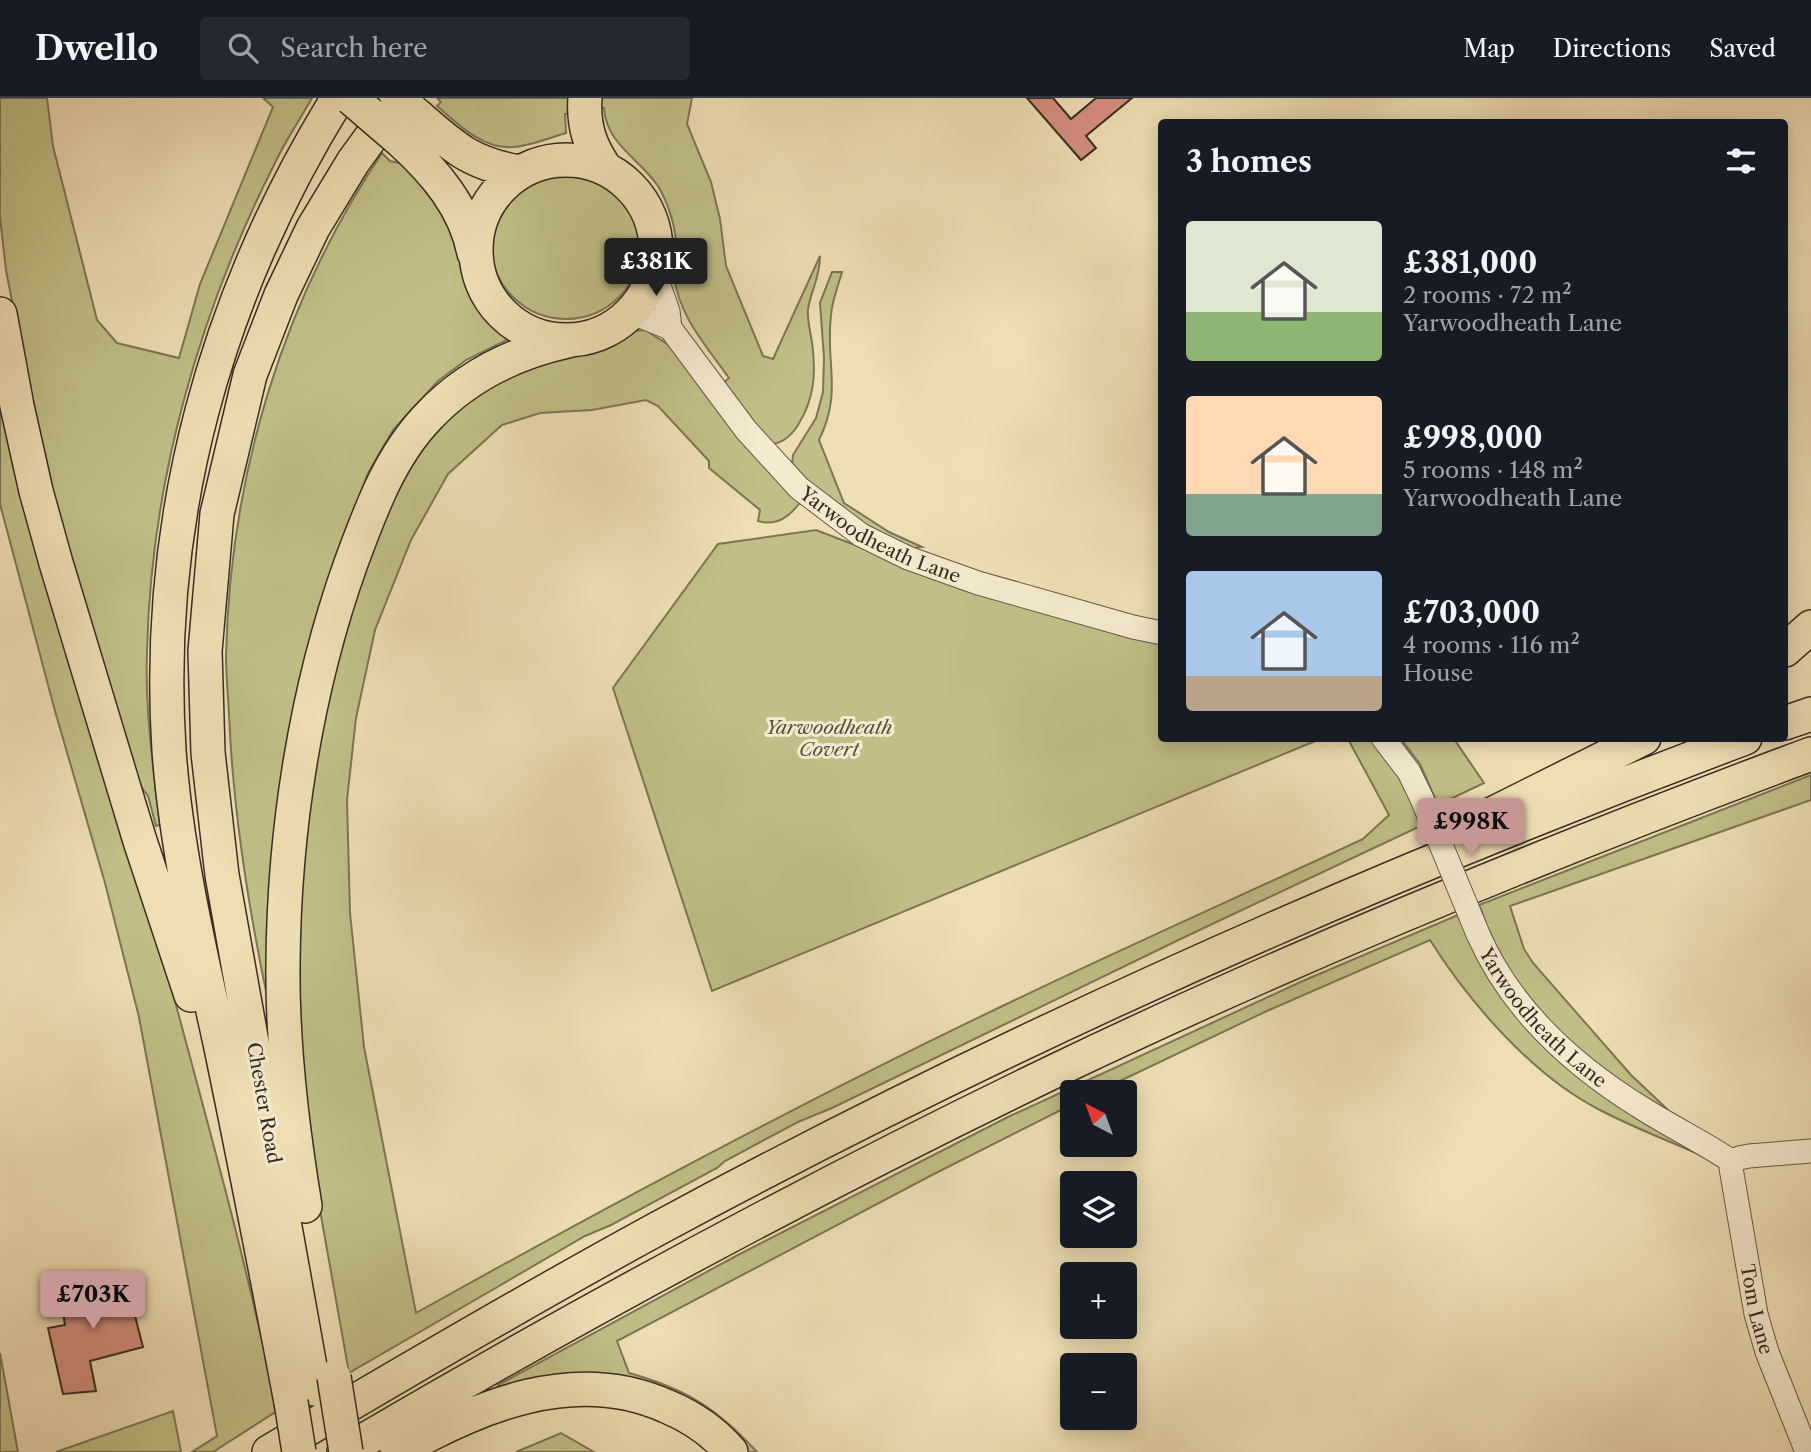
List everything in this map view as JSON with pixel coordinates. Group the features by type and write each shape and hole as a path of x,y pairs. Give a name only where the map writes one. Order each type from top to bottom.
{"highway":[{"name":"Chester Road","path":"299,1452 313,1390 221,1049 193,915 169,751 166,665 170,590 178,520 192,445 207,391 246,277 275,209 338,98"},
{"path":"351,98 404,113 463,154 481,163 519,172"},
{"path":"585,98 585,125 592,148 605,168"},
{"name":"Chester Road","path":"324,1452 222,875 208,754 205,651 218,514 250,375 281,295 313,228 353,162 404,113"},
{"path":"404,113 430,169 452,198 471,240 483,288 497,310 517,327 542,338 568,341"},
{"path":"476,262 477,234 494,195 519,172 551,162 590,162 605,168 627,183 643,203 653,227 656,253 653,270 640,302 620,322 596,336 524,352 475,376 448,397 403,448 384,480 344,583 313,700 292,827 283,975 313,1390 345,1452 575,1319 687,1258 1059,1069 1386,921 1576,843 1811,754"},
{"path":"0,314 36,491 91,681 193,1001 221,1049"},
{"path":"1788,647 1811,628"},
{"path":"1788,722 1811,714"},
{"path":"1272,929 1442,838 1636,742"},
{"path":"269,1452 446,1347 660,1227 920,1094 1272,929 1480,840 1735,742"},
{"path":"397,1452 446,1424 484,1409 529,1395 563,1389 591,1388 625,1392 679,1411 705,1428 731,1452"}],"street":[{"name":"Yarwoodheath Lane","path":"653,270 668,311 670,328 747,430 799,488 861,535 908,558 978,583 1158,632"},
{"path":"627,315 643,317 670,328"},
{"name":"Yarwoodheath Lane","path":"1386,742 1409,772 1422,799 1490,962 1521,1006 1573,1058 1642,1108 1733,1162"},
{"path":"1733,1162 1749,1156 1811,1151"},
{"name":"Tom Lane","path":"1733,1162 1731,1168 1756,1314 1767,1352 1807,1452"}],"green space":[{"path":"0,98 47,98 53,146 97,320 117,343 179,358 200,284 273,107 263,98 312,98 277,158 222,282 183,402 169,463 150,588 147,651 148,716 160,825 156,826 148,796 136,780 62,539 32,407 6,270 0,217"},
{"path":"437,98 571,98 571,113 565,114 566,133 526,145 502,147 481,140 462,128 437,106 441,102"},
{"path":"601,98 692,98 687,124 711,182 720,219 726,266 763,356 773,359 820,256 819,271 808,309 814,364 811,395 798,425 782,441 768,444 723,383 729,378 687,316 676,289 675,235 667,206 651,176 611,132 604,108 597,108"},
{"path":"382,153 390,161 399,163 403,160 427,183 464,257 471,283 485,308 517,335 466,360 438,381 393,430 368,473 349,524 268,1001 243,858 231,750 226,656 238,522 268,393 290,330 316,269 347,210"},
{"path":"566,169 595,174 619,191 636,215 641,244 636,273 619,297 595,314 566,319 537,314 513,297 496,273 491,244 496,215 513,191 537,174"},
{"path":"832,272 842,272 831,315 830,407 819,440 844,503 889,532 922,547 907,549 824,503 792,464 793,455 816,418 823,392 824,358 820,303"},
{"path":"645,330 672,347 802,500 778,521 758,521 760,510 709,468 709,461 658,406 646,400 592,410 540,413 502,425 448,474 411,540 375,630 356,718 347,800 350,913 364,1047 416,1313 638,1191 863,1074 1058,980 1363,839 1389,815 1350,742 1377,742 1427,823 798,1122 611,1225 585,1236 349,1373 320,1210 305,1103 299,1026 301,876 315,763 334,668 388,499 421,445 471,395 557,352 591,346 632,331"},
{"path":"0,380 196,1078 245,1267 277,1411 213,1452 192,1452 217,1436 139,1017 105,883 55,711 0,504"},
{"name":"Yarwoodheath Covert","path":"816,530 943,579 1158,644 1158,742 1313,742 712,991 613,688 718,544"},
{"path":"1403,742 1456,742 1484,783 1438,805 1420,764"},
{"path":"1811,775 1811,800 1510,906 1524,949 1533,963 1631,1075 1667,1109 1665,1113 1591,1059 1547,1019 1509,972 1494,945 1479,905"},
{"path":"1465,912 1516,1008 1705,1157 1598,1109 1549,1077 1483,1012 1430,940 1269,1010 1122,1080 1088,1080 1305,980"},
{"path":"1060,1093 1060,1111 617,1341 629,1373 684,1393 699,1402 728,1423 757,1452 746,1452 708,1415 497,1391 498,1385 736,1256"},
{"path":"0,1353 18,1452 0,1452"},
{"path":"173,1411 181,1452 56,1452"},
{"path":"561,1433 594,1452 516,1452"}],"building":[{"path":"1027,98 1053,98 1071,119 1096,98 1132,98 1086,136 1096,148 1081,160"},
{"path":"125,1277 143,1347 90,1361 96,1391 63,1394 48,1328 65,1325 59,1288"}]}
